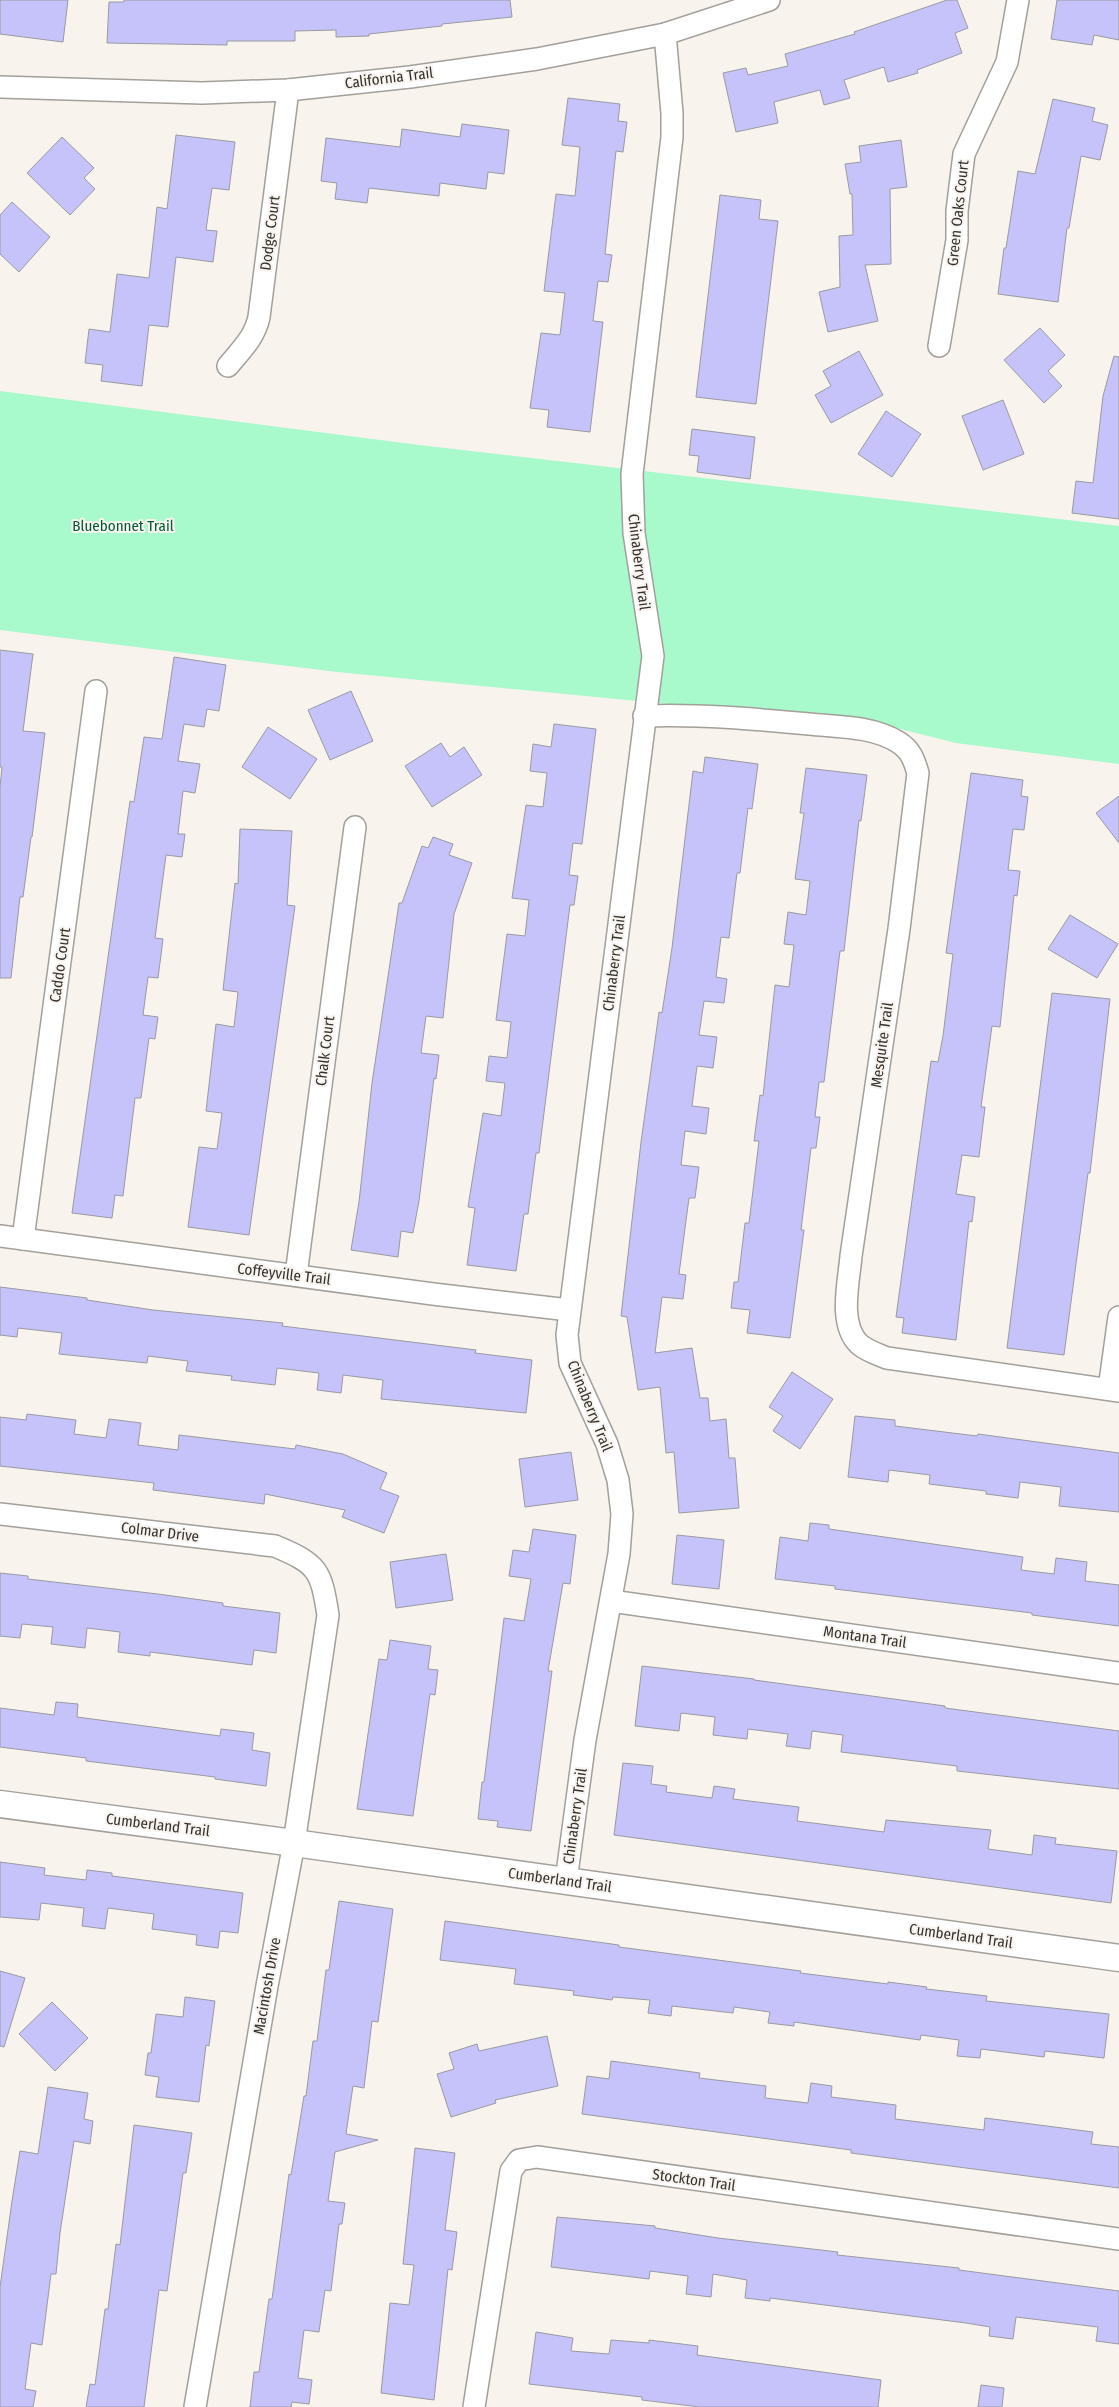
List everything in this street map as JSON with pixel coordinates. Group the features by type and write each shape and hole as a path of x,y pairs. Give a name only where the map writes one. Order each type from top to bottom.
{"street":[{"name":"California Trail","path":"0,86 202,93 288,90 410,77 537,59 665,34 770,0"},
{"name":"Green Oaks Court","path":"939,346 957,240 957,211 964,154 1007,62 1018,0"},
{"name":"Chinaberry Trail","path":"566,1881 585,1740 619,1554 622,1514 618,1480 608,1444 570,1363 566,1335 652,656 634,533 632,474 672,137 672,113 665,34"},
{"name":"Dodge Court","path":"228,366 252,337 258,323 288,90"},
{"name":"Caddo Court","path":"23,1239 96,691"},
{"name":"Mesquite Trail","path":"644,716 685,715 758,719 870,730 899,743 912,754 918,773 899,929 851,1256 847,1310 849,1326 858,1342 870,1351 887,1358 1114,1390"},
{"name":"Chalk Court","path":"296,1275 355,827"},
{"name":"Coffeyville Trail","path":"0,1236 160,1259 568,1310"},
{"path":"1114,1390 1119,1317"},
{"name":"Colmar Drive","path":"0,1514 275,1546 302,1557 314,1566"},
{"name":"Macintosh Drive","path":"195,2407 265,1995 294,1843 328,1615 324,1590 314,1566"},
{"name":"Montana Trail","path":"611,1601 1119,1674"},
{"name":"Cumberland Trail","path":"0,1804 1119,1958"},
{"name":"Stockton Trail","path":"474,2407 511,2171 519,2160 525,2158 536,2158 1119,2240"}],"green space":[{"name":"Bluebonnet Trail","path":"0,391 419,445 1119,526 1119,764 956,743 884,725 337,672 0,630"}],"building":[{"path":"0,0 68,0 63,42 0,34"},
{"path":"124,0 510,0 512,17 442,24 442,26 369,34 369,36 336,37 336,30 295,31 295,41 227,41 227,45 107,43 109,2 124,2"},
{"path":"947,0 957,0 968,28 955,33 962,53 917,70 918,73 888,82 884,67 844,80 850,98 824,105 820,90 774,102 778,123 736,132 723,73 746,68 748,75 788,66 785,54 855,34 854,32"},
{"path":"1057,0 1119,0 1119,40 1094,35 1092,45 1051,39"},
{"path":"568,98 620,104 618,121 627,122 623,152 616,151 605,254 612,255 608,282 598,281 593,321 603,322 590,432 547,427 549,410 530,408 541,333 560,335 565,293 544,291 556,194 575,196 580,147 562,145"},
{"path":"1053,99 1095,108 1092,121 1108,125 1100,160 1081,156 1069,228 1067,228 1058,302 998,294 1018,171 1035,174"},
{"path":"462,124 509,130 504,174 488,172 486,189 440,183 439,196 369,188 367,203 335,199 337,183 321,181 326,138 400,147 402,129 460,137"},
{"path":"176,135 235,142 229,190 212,188 206,230 217,231 213,262 176,257 168,327 149,325 142,386 101,381 103,365 85,363 89,329 110,332 117,274 149,278 157,207 167,209"},
{"path":"62,137 94,168 84,178 95,189 70,215 27,173"},
{"path":"901,140 907,187 890,189 891,264 865,265 878,321 828,332 819,292 840,287 839,236 853,235 852,194 850,194 845,164 861,162 859,146"},
{"path":"720,195 761,200 759,219 778,221 756,404 696,397"},
{"path":"12,202 50,237 19,272 0,254 0,215"},
{"path":"1040,328 1065,355 1048,371 1062,386 1044,403 1004,360"},
{"path":"859,351 883,395 831,423 815,395 831,386 823,371"},
{"path":"1114,356 1119,357 1119,519 1072,513 1076,481 1093,483 1103,396"},
{"path":"1003,400 1024,454 983,470 962,416"},
{"path":"886,411 921,434 892,477 858,454"},
{"path":"692,429 755,437 750,479 697,472 699,456 689,455"},
{"path":"0,650 33,654 23,731 45,733 23,897 20,897 11,978 0,978 0,787 2,767 0,767"},
{"path":"174,657 226,665 219,711 207,709 204,727 184,724 178,761 200,764 195,793 183,791 178,834 185,834 182,857 166,855 155,938 163,939 158,978 148,977 143,1015 158,1017 155,1039 149,1038 141,1098 135,1098 123,1196 115,1195 112,1218 72,1213 130,801 134,802 144,737 162,739"},
{"path":"351,691 373,741 330,760 308,710"},
{"path":"554,724 596,729 582,844 573,843 569,875 578,876 574,905 570,905 539,1153 536,1153 528,1214 524,1214 516,1271 467,1265 475,1208 468,1207 483,1113 501,1116 505,1083 486,1081 489,1056 507,1058 511,1022 496,1020 507,934 525,936 529,900 512,898 526,805 543,807 547,773 530,771 533,744 551,747"},
{"path":"268,727 317,759 290,799 242,767"},
{"path":"441,743 450,757 464,747 482,775 432,807 405,766"},
{"path":"705,757 758,764 752,809 748,808 740,873 737,873 729,938 721,937 716,977 727,979 724,1003 704,1001 699,1035 717,1037 713,1068 697,1066 692,1106 709,1108 706,1134 685,1131 681,1165 699,1167 695,1198 689,1198 679,1274 686,1275 683,1299 662,1297 655,1353 692,1348 700,1398 708,1398 710,1421 726,1419 729,1458 735,1458 739,1508 679,1513 674,1452 666,1453 660,1387 638,1390 627,1317 621,1316 641,1142 659,1012 662,1013 672,948 693,771 703,773"},
{"path":"806,768 867,775 861,821 859,820 844,951 840,951 824,1082 819,1082 815,1117 820,1117 816,1148 811,1148 801,1230 804,1230 790,1338 747,1333 750,1310 731,1308 734,1282 738,1282 745,1223 749,1223 759,1141 754,1141 760,1095 763,1096 775,985 789,987 794,945 784,944 788,912 806,915 810,881 795,879 804,813 800,813"},
{"path":"971,773 1023,780 1021,796 1028,797 1024,830 1013,829 1008,870 1020,871 1017,896 1014,895 1000,1027 992,1026 981,1107 985,1107 979,1157 962,1155 956,1194 975,1197 972,1222 969,1221 956,1340 902,1333 904,1318 896,1317 931,1061 938,1062 943,1036 953,954 946,953"},
{"path":"1119,796 1119,843 1096,813"},
{"path":"240,829 292,831 287,905 295,906 249,1235 188,1227 199,1147 217,1149 222,1113 206,1111 216,1024 234,1027 238,992 223,990 235,883 238,884"},
{"path":"433,837 453,844 449,855 472,863 454,914 443,1018 426,1016 421,1053 439,1055 436,1079 434,1078 419,1201 413,1233 401,1231 398,1257 351,1250 359,1202 372,1083 399,903 402,903 422,846 428,848"},
{"path":"1070,915 1118,944 1097,978 1048,949"},
{"path":"1052,993 1110,999 1090,1173 1088,1173 1064,1355 1007,1348"},
{"path":"0,1287 87,1298 87,1300 153,1310 283,1323 282,1326 476,1350 475,1353 532,1360 526,1413 381,1399 383,1380 343,1375 341,1393 317,1390 319,1373 277,1368 275,1385 231,1380 232,1376 186,1371 188,1361 148,1356 147,1363 59,1354 62,1333 18,1328 17,1337 0,1335"},
{"path":"792,1372 833,1399 800,1449 773,1431 783,1416 769,1407"},
{"path":"27,1414 76,1420 74,1434 106,1438 109,1419 141,1423 138,1445 178,1450 179,1435 295,1449 296,1445 343,1454 387,1473 380,1489 399,1496 384,1533 342,1517 345,1510 265,1494 264,1504 153,1490 154,1483 0,1466 0,1417 26,1420"},
{"path":"855,1416 895,1420 895,1426 977,1436 978,1434 1119,1453 1119,1512 1059,1506 1061,1487 1020,1482 1018,1498 986,1494 986,1491 929,1484 930,1475 889,1470 888,1482 848,1477"},
{"path":"571,1452 578,1500 525,1507 519,1459"},
{"path":"810,1523 829,1525 829,1529 1023,1557 1021,1570 1054,1574 1056,1558 1087,1562 1085,1581 1119,1585 1119,1626 1032,1615 1032,1613 835,1589 835,1586 775,1579 780,1537 808,1541"},
{"path":"533,1529 576,1535 570,1584 563,1583 548,1671 552,1671 531,1831 497,1827 498,1821 478,1819 504,1618 524,1621 531,1579 509,1576 513,1550 529,1552"},
{"path":"677,1535 724,1540 719,1589 672,1584"},
{"path":"446,1554 453,1600 396,1608 390,1562"},
{"path":"0,1573 28,1576 28,1579 158,1594 223,1603 223,1606 280,1613 276,1653 254,1650 252,1665 150,1652 150,1656 118,1652 120,1632 87,1628 85,1648 51,1644 53,1627 22,1624 20,1638 0,1636"},
{"path":"390,1640 431,1646 428,1669 438,1670 435,1695 430,1694 413,1816 357,1809 379,1659 387,1660"},
{"path":"642,1666 754,1679 945,1706 945,1708 1119,1731 1119,1789 957,1771 957,1766 841,1752 843,1735 812,1731 810,1749 786,1746 788,1734 748,1729 747,1739 713,1735 715,1717 681,1713 679,1731 635,1726"},
{"path":"56,1702 78,1704 77,1717 220,1736 221,1729 254,1733 252,1750 270,1753 266,1786 215,1779 215,1777 86,1761 86,1758 0,1747 0,1708 54,1715"},
{"path":"623,1763 653,1766 651,1784 667,1786 666,1792 712,1798 714,1786 735,1789 733,1799 799,1807 797,1821 884,1832 886,1820 991,1830 988,1849 1032,1855 1034,1835 1056,1838 1055,1844 1117,1851 1111,1903 614,1835"},
{"path":"0,1862 45,1868 44,1875 86,1880 87,1870 112,1873 112,1876 243,1893 238,1933 220,1931 218,1948 196,1945 197,1935 152,1929 154,1914 108,1908 105,1929 82,1926 84,1908 41,1903 39,1920 0,1917"},
{"path":"339,1901 393,1909 378,2022 372,2021 364,2088 353,2086 346,2134 378,2140 335,2152 328,2201 345,2203 342,2224 339,2224 331,2291 325,2290 319,2332 304,2330 298,2378 312,2380 309,2404 292,2402 291,2407 250,2407 254,2372 259,2372 269,2299 272,2299 289,2174 291,2175 304,2096 306,2096 313,2041 317,2041 326,1970 329,1970"},
{"path":"445,1921 619,1945 619,1947 801,1971 800,1973 927,1987 926,1989 987,1996 986,2001 1109,2014 1104,2058 1045,2051 1044,2057 981,2049 980,2058 957,2056 959,2040 921,2035 920,2040 794,2022 794,2026 768,2023 770,2012 734,2007 733,2013 672,2006 671,2016 648,2013 650,2000 613,1997 612,2000 573,1995 574,1991 514,1984 516,1969 440,1960"},
{"path":"0,1971 25,1978 4,2047 0,2046"},
{"path":"185,1997 215,2001 209,2046 206,2045 199,2102 156,2097 159,2077 145,2075 148,2053 151,2053 156,2014 183,2017"},
{"path":"52,2002 88,2038 55,2071 19,2034"},
{"path":"547,2036 558,2086 495,2100 496,2103 451,2117 437,2074 454,2069 449,2053 477,2044 479,2051"},
{"path":"611,2061 700,2073 699,2078 766,2086 765,2098 808,2103 811,2083 832,2086 831,2097 896,2105 895,2119 984,2130 985,2118 1093,2132 1091,2144 1119,2147 1119,2188 851,2153 851,2150 582,2114 587,2076 609,2079"},
{"path":"48,2087 88,2093 84,2119 93,2121 90,2144 74,2141 60,2233 56,2274 51,2274 42,2345 31,2343 25,2389 36,2391 33,2407 0,2407 0,2287 12,2201 20,2151 38,2154"},
{"path":"134,2125 192,2133 186,2173 183,2173 167,2291 159,2290 144,2407 86,2407 90,2384 95,2385 105,2309 108,2309 116,2244 120,2245"},
{"path":"415,2148 455,2153 445,2230 457,2232 452,2270 448,2269 434,2400 381,2393 390,2303 409,2305 414,2265 403,2264"},
{"path":"557,2217 655,2226 655,2228 718,2238 838,2252 837,2255 959,2268 959,2270 1119,2291 1119,2344 1096,2341 1098,2327 1016,2317 1013,2339 989,2336 990,2327 966,2323 770,2298 770,2301 745,2298 747,2280 713,2274 711,2297 686,2294 688,2276 650,2271 649,2279 551,2267"},
{"path":"536,2332 573,2338 571,2351 609,2354 611,2340 649,2343 649,2340 698,2346 697,2355 881,2380 878,2407 700,2407 642,2400 642,2397 529,2384"},
{"path":"981,2385 1004,2388 1002,2407 978,2407"}]}
